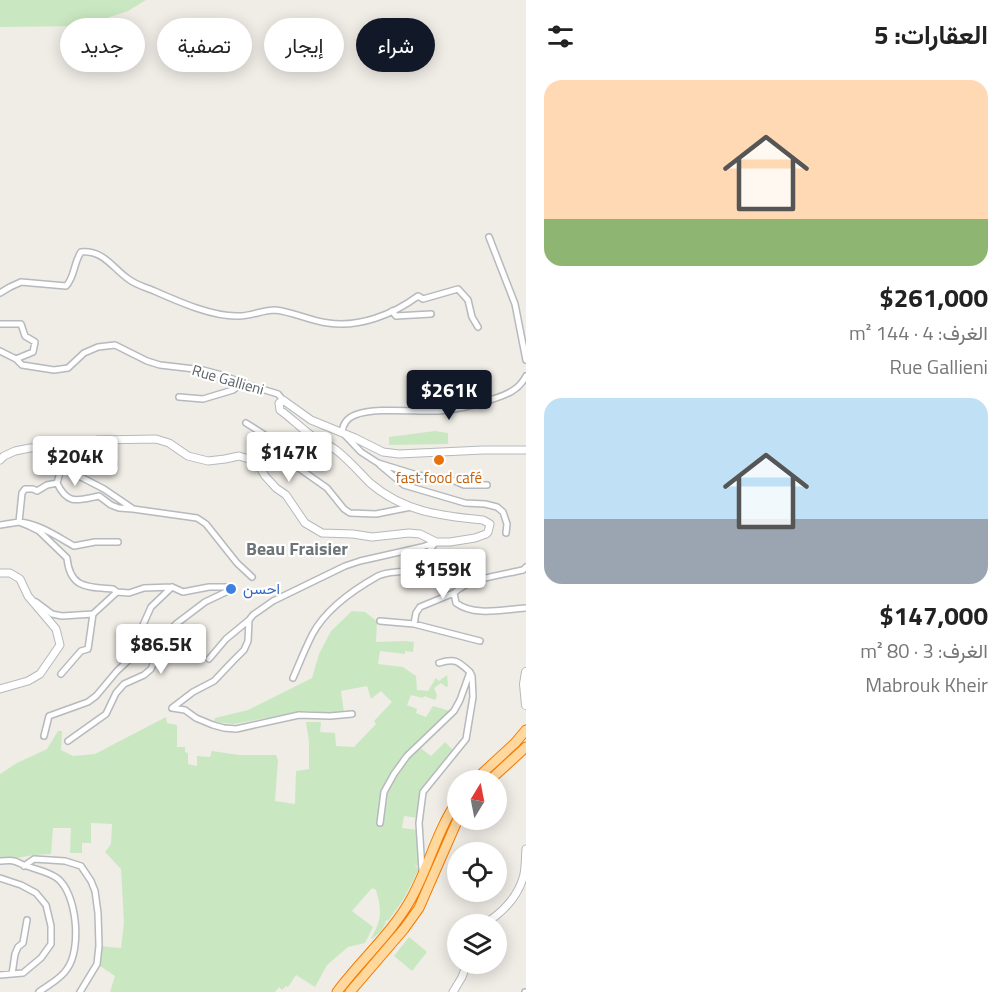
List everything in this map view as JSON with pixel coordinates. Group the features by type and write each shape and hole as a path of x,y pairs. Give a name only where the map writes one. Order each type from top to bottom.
{"highway":[{"path":"486,770 526,730"},
{"path":"501,770 526,747"},
{"path":"337,992 402,914 416,890 447,816"},
{"path":"350,992 415,915 453,830"}],"main road":[{"path":"526,672 524,684 526,705"}],"street":[{"path":"489,237 515,304 526,360"},
{"path":"0,293 21,282 66,286 71,281 76,260 81,252 90,251 105,259 128,279 153,291 196,308 227,316 253,315 271,310 289,312 330,324 346,324 365,321 392,311 418,296 423,299 458,289 468,300 472,317 478,327"},
{"path":"392,311 396,316 431,314"},
{"path":"0,324 21,324 25,336 35,342 33,351 16,359 0,351"},
{"name":"Rue Gallieni","path":"16,359 22,365 54,370 68,368 84,353 99,347 115,345 160,365 203,370 278,394 311,420 391,454 526,450"},
{"path":"506,533 507,524 503,512 497,507 465,502 404,484 361,452 342,432 347,420 356,414 373,411 442,411 479,404 505,395 520,386 526,376"},
{"path":"179,397 203,399 233,390 242,383"},
{"path":"209,659 226,639 273,601 345,566 436,542 475,538 486,534 490,525 483,520 438,515 392,498 370,483 336,450 315,438 279,409 279,404 283,400"},
{"path":"246,423 268,437 300,469 327,488 350,513 376,514 412,507"},
{"path":"0,460 15,451 98,440 156,439 169,443 188,456 208,460 239,456 258,464 265,476 285,495 305,523 322,533 372,537 409,533 420,534 436,542"},
{"path":"80,474 84,469 112,468 114,465 114,461 100,456 98,440"},
{"path":"378,464 464,485 488,485"},
{"path":"133,509 71,469 61,470 57,483 63,495 71,499 79,500 99,496 119,508 197,518 206,524 252,577"},
{"path":"19,522 22,493 25,489 37,491 47,485 57,483"},
{"path":"19,522 39,531 67,558 73,578 91,588 113,589 117,592 129,593 144,588 172,587 183,592 210,587 232,587 205,602 176,624 166,634 151,669 144,675 123,684 106,714 68,741"},
{"path":"0,525 31,523 74,546 95,542 118,542"},
{"path":"293,678 313,633 338,604 380,575 411,570 419,564 436,542"},
{"path":"414,624 420,607 454,593 469,583 523,570 526,567"},
{"path":"0,573 10,573 20,579 30,598 56,629 60,645 40,674 28,681 0,689"},
{"path":"44,736 49,716 88,702 132,657 151,607 172,587"},
{"path":"30,598 52,614 62,616 93,614 117,592"},
{"path":"454,593 456,603 468,610 526,608"},
{"path":"62,674 81,651 88,649 93,614"},
{"path":"249,620 248,641 244,650 214,681 193,692 172,709 185,710 213,725 236,729 299,715 352,714"},
{"path":"380,621 414,624 480,641"},
{"path":"423,874 419,823 423,792 466,740 473,697 470,672 457,661 448,660 439,663"},
{"path":"117,670 123,684"},
{"path":"380,823 384,792 394,774 407,756 454,711 470,672"},
{"path":"499,914 507,906 523,878 526,849"},
{"path":"24,866 33,859 65,861 81,866 91,881 99,913 99,946 97,964 80,992"},
{"path":"0,861 15,861 24,866 43,870 58,879 73,907 76,935 68,969 39,992"},
{"path":"0,878 36,893 46,905 51,926 51,944 41,957 23,973 0,975"},
{"path":"12,974 15,954 23,943 27,920"},
{"path":"453,992 463,974"}],"green space":[{"path":"0,0 146,0 128,11 107,18 60,18 60,26 0,27"},
{"path":"435,431 448,433 448,444 389,445 389,437"},
{"path":"352,611 365,612 377,621 376,642 414,642 413,652 405,651 405,654 380,651 378,664 403,667 416,676 417,690 428,691 436,678 439,681 447,675 448,686 441,683 434,688 437,696 435,700 411,695 407,705 417,709 416,713 426,717 433,706 450,711 415,744 431,756 445,742 454,751 423,795 418,818 404,816 402,828 419,830 417,849 421,862 420,867 414,865 419,869 403,900 388,921 386,920 381,931 372,939 379,920 380,909 376,890 372,888 352,911 373,927 365,943 348,947 327,965 315,987 296,975 288,987 282,990 279,987 275,992 110,992 115,976 97,964 99,946 121,948 124,923 121,869 105,852 111,844 112,824 91,823 91,843 82,843 82,853 70,853 71,828 53,828 51,854 0,861 0,774 47,749 58,731 62,731 61,750 73,756 95,754 166,717 167,723 177,725 177,747 185,747 185,752 188,753 188,764 197,766 197,756 210,757 212,751 239,755 276,755 278,760 275,801 295,804 296,771 309,769 306,722 321,722 320,732 335,733 336,746 354,747 376,724 374,721 392,702 381,691 371,699 367,686 341,691 344,713 307,711 233,724 214,722 215,718 248,710 312,678 319,654 331,631"},
{"path":"409,937 427,952 412,971 394,956"}],"place":[{"name":"fast food café","path":"439,460"},
{"name":"احسن","path":"231,589"}],"district":[{"name":"Beau Fraisier","path":"297,549"}]}
